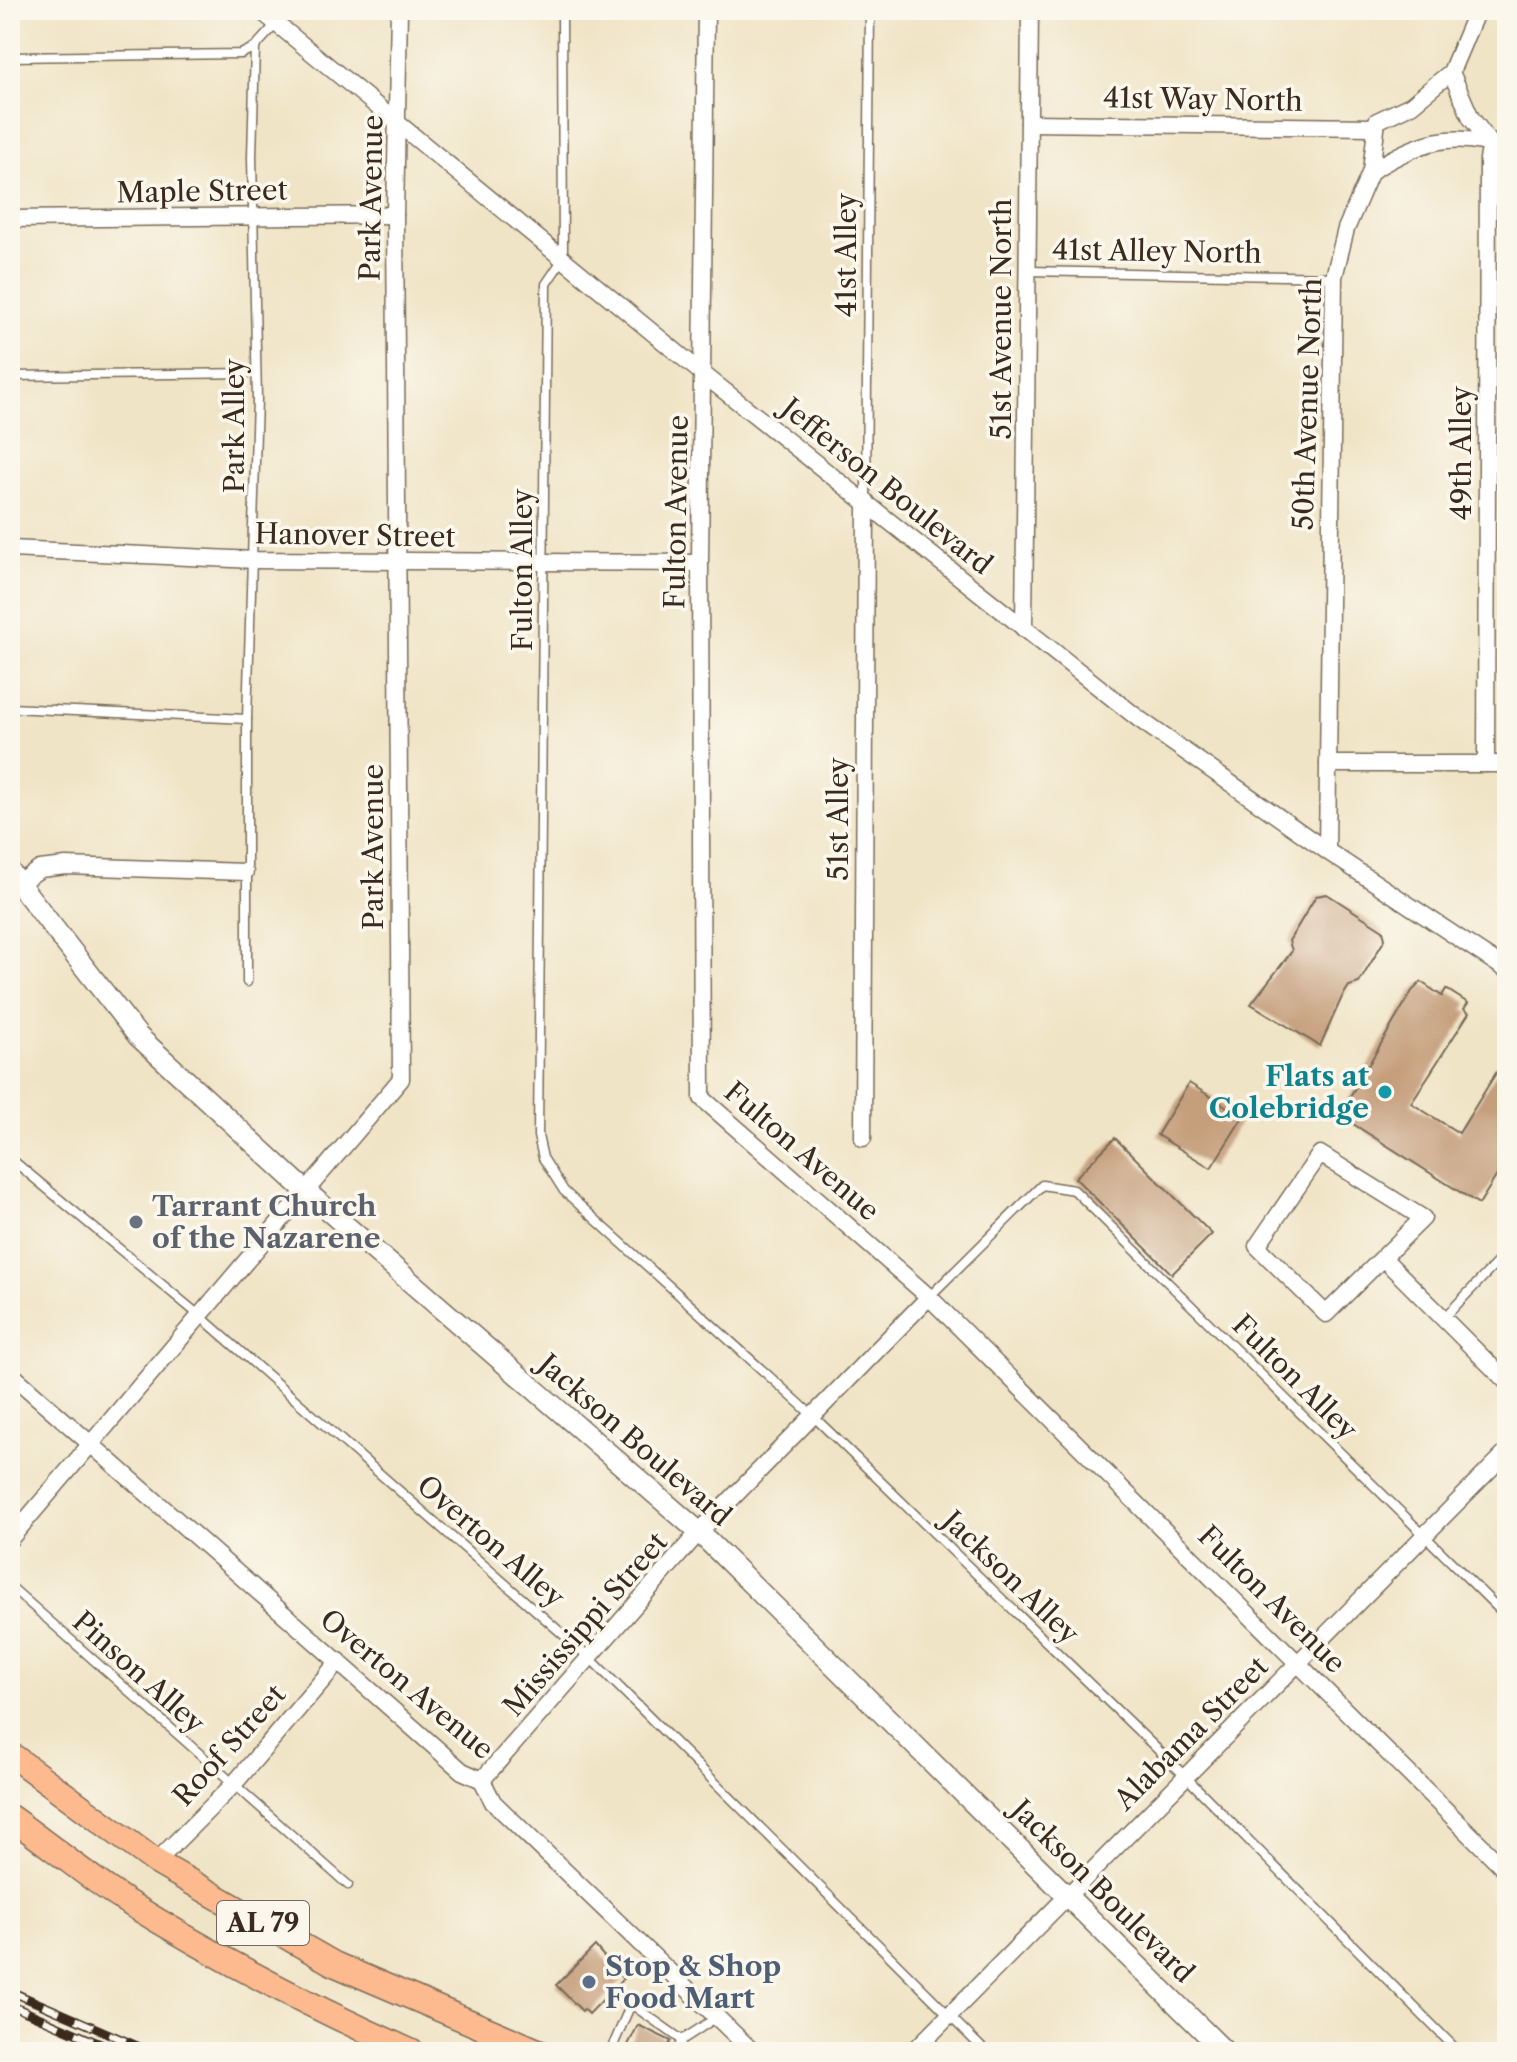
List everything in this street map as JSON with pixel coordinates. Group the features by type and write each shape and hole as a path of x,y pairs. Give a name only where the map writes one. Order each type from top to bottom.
{"main road":[{"name":"AL 79","path":"10,1754 156,1862 334,1964 540,2052"},
{"name":"AL 79","path":"10,1817 121,1898 217,1955 300,2000 412,2052"}],"street":[{"name":"Jefferson Boulevard","path":"260,10 703,374 1139,719 1327,851 1507,970"},
{"name":"Park Avenue","path":"10,1539 93,1446 401,1079 395,215 399,10"},
{"name":"Fulton Avenue","path":"706,10 700,563 702,1098 929,1297 1299,1660 1507,1871"},
{"name":"51st Avenue North","path":"1024,629 1030,10"},
{"path":"1376,127 1377,121 1411,105 1451,72 1477,10"},
{"path":"1451,72 1471,118 1499,146"},
{"name":"41st Way North","path":"1029,123 1376,127"},
{"name":"50th Avenue North","path":"1327,851 1334,277 1346,229 1371,171 1376,127"},
{"path":"1371,171 1412,146 1446,139 1499,146"},
{"name":"49th Alley","path":"1486,764 1488,175 1499,146"},
{"name":"Maple Street","path":"10,219 395,215"},
{"name":"51st Alley","path":"863,1138 866,501"},
{"name":"Hanover Street","path":"10,549 255,560 700,563"},
{"path":"1328,764 1507,764"},
{"path":"14,877 40,869 66,866 245,872"},
{"name":"Jackson Boulevard","path":"14,877 138,1036 308,1193 699,1532 1225,2052"},
{"path":"1320,1154 1423,1218 1384,1259 1326,1314 1257,1246 1320,1154"},
{"path":"1384,1259 1507,1382"},
{"name":"Mississippi Street","path":"482,1780 699,1532 929,1297"},
{"name":"Overton Avenue","path":"10,1373 462,1771 482,1780 493,1802 753,2052"},
{"name":"Alabama Street","path":"913,2052 1507,1452"},
{"name":"Roof Street","path":"156,1862 233,1785 339,1661"}],"lane":[{"name":"Fulton Alley","path":"538,1136 546,284 563,259 562,10"},
{"name":"41st Alley","path":"866,501 870,10"},
{"path":"10,57 241,54 255,47 278,23"},
{"name":"Park Alley","path":"247,982 247,719 255,560 255,47"},
{"name":"41st Alley North","path":"1028,271 1334,277"},
{"path":"10,376 255,373"},
{"path":"10,708 247,719"},
{"name":"Jackson Alley","path":"538,1136 543,1158 564,1191 812,1415 1185,1776 1459,2052"},
{"name":"Overton Alley","path":"10,1158 200,1316 591,1659 986,2052"},
{"name":"Fulton Alley","path":"929,1297 1042,1185 1074,1190 1507,1617"},
{"path":"1443,1318 1507,1252"},
{"name":"Pinson Alley","path":"10,1586 348,1885"},
{"path":"614,2051 631,2004 682,2040"},
{"path":"677,2052 682,2040 717,2017"}],"building":[{"path":"1327,894 1383,930 1385,939 1359,983 1349,986 1342,997 1320,1046 1251,1004 1292,951 1289,941 1316,896"},
{"name":"Flats at Colebridge","path":"1421,982 1442,996 1446,989 1468,1003 1464,1009 1469,1013 1411,1103 1459,1133 1507,1055 1507,1159 1479,1204 1339,1115 1412,991"},
{"path":"1189,1083 1243,1117 1211,1168 1157,1135"},
{"path":"1115,1138 1212,1234 1172,1274 1075,1178"},
{"name":"Stop & Shop Food Mart","path":"595,1946 623,1979 589,2014 556,1985"},
{"path":"638,2025 671,2041 666,2052 644,2052 628,2045"}],"railway":[{"path":"10,1991 151,2052"},
{"path":"10,2005 119,2052"}],"place":[{"name":"Flats at Colebridge","path":"1385,1092"},
{"name":"Tarrant Church of the Nazarene","path":"136,1222"},
{"name":"Stop & Shop Food Mart","path":"589,1982"}]}
